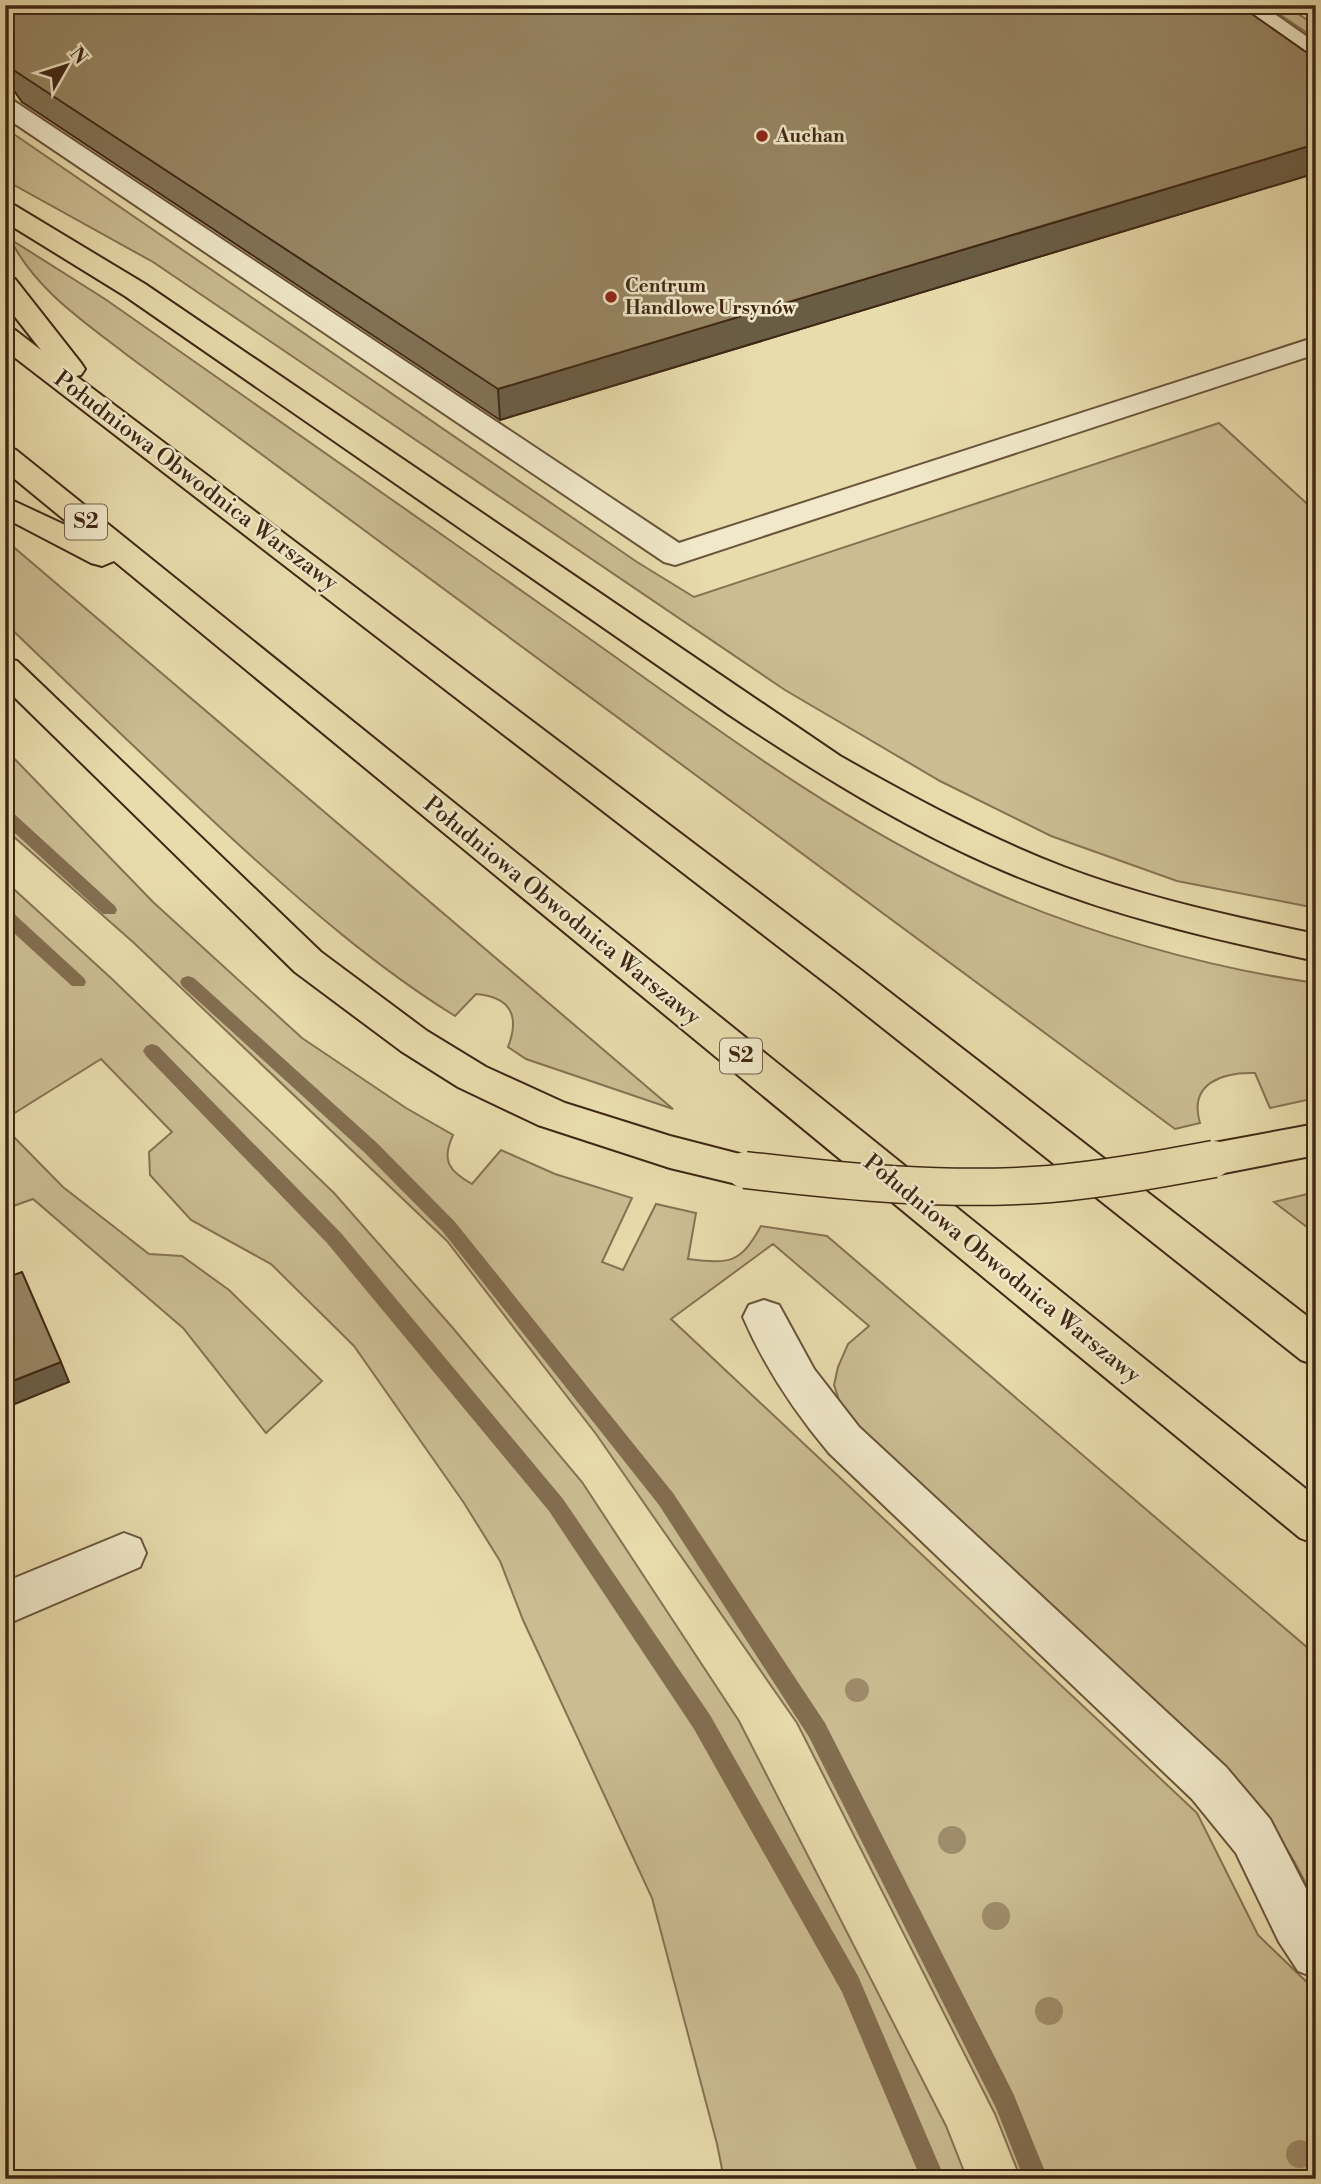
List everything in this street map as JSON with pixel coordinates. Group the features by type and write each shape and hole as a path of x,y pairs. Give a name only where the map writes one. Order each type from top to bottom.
{"highway":[{"path":"5,211 135,290 751,713 828,764 911,812 1051,876 1087,888 1185,920 1316,947"},
{"path":"5,285 102,410"},
{"name":"Południowa Obwodnica Warszawy","path":"5,336 848,980 1316,1348"},
{"name":"Południowa Obwodnica Warszawy","path":"5,456 1316,1524"},
{"path":"5,506 166,588"},
{"path":"5,670 308,961 414,1041 472,1077 552,1114 670,1152 745,1170 884,1186 988,1187 1049,1184 1122,1175 1316,1139"}],"street":[{"path":"1246,5 1316,54"},
{"path":"5,106 675,555 1316,345"},
{"path":"764,1317 779,1355 844,1440 1209,1783 1253,1836 1297,1924 1316,1953"},
{"path":"5,1604 124,1553"}],"shaded area":[{"path":"1266,5 1285,5 1316,26 1316,39"},
{"path":"5,128 637,562 694,597 1219,423 1316,512 1316,908 1177,881 1051,836 940,781 785,690 153,262 5,180"},
{"path":"10,239 105,299 709,724 867,827 978,885 1058,918 1188,958 1316,983 1316,1098 1270,1108 1255,1073 1231,1075 1220,1078 1204,1089 1199,1098 1200,1123 1175,1129 94,330 33,274"},
{"path":"5,540 673,1109 526,1059 508,1047 513,1026 510,1010 505,1004 497,999 476,994 455,1016 397,977 316,913 208,817 5,623"},
{"path":"5,749 153,902 302,1038 406,1108 453,1135 448,1159 458,1175 472,1184 501,1150 555,1174 632,1198 602,1262 623,1270 656,1204 696,1213 688,1259 732,1259 747,1248 761,1226 827,1236 1316,1655 1316,1903 1266,1816 941,1509 843,1412 834,1385 838,1367 848,1344 869,1326 773,1244 671,1319 1197,1813 1258,1935 1316,1991 1316,2027 1311,2032 1316,2037 1316,2179 1021,2179 995,2114 797,1723 596,1434 447,1241 134,943 5,829"},
{"path":"5,881 112,979 334,1193 452,1327 582,1482 739,1721 946,2126 967,2179 724,2179 652,1898 523,1620 500,1561 464,1503 354,1346 271,1264 191,1220 150,1175 149,1152 172,1132 101,1059 5,1119"},
{"path":"5,1128 63,1187 149,1254 182,1256 229,1290 322,1381 266,1433 183,1328 33,1199 5,1209"},
{"path":"1316,1192 1316,1234 1274,1202"}],"building":[{"name":"Centrum Handlowe Ursynów","path":"5,5 1239,5 1316,59 1316,144 498,389 15,71 5,58"},
{"path":"22,1272 61,1362 5,1384 5,1278"}],"waterway":[{"path":"5,815 109,910"},
{"path":"5,915 78,982"},
{"path":"188,982 371,1148 449,1227 666,1499 817,1730 1005,2101 1036,2179"},
{"path":"152,1051 334,1238 556,1505 702,1722 850,1984 933,2179"}],"place":[{"name":"Auchan","path":"762,136"},
{"name":"Centrum Handlowe Ursynów","path":"611,297"}]}
